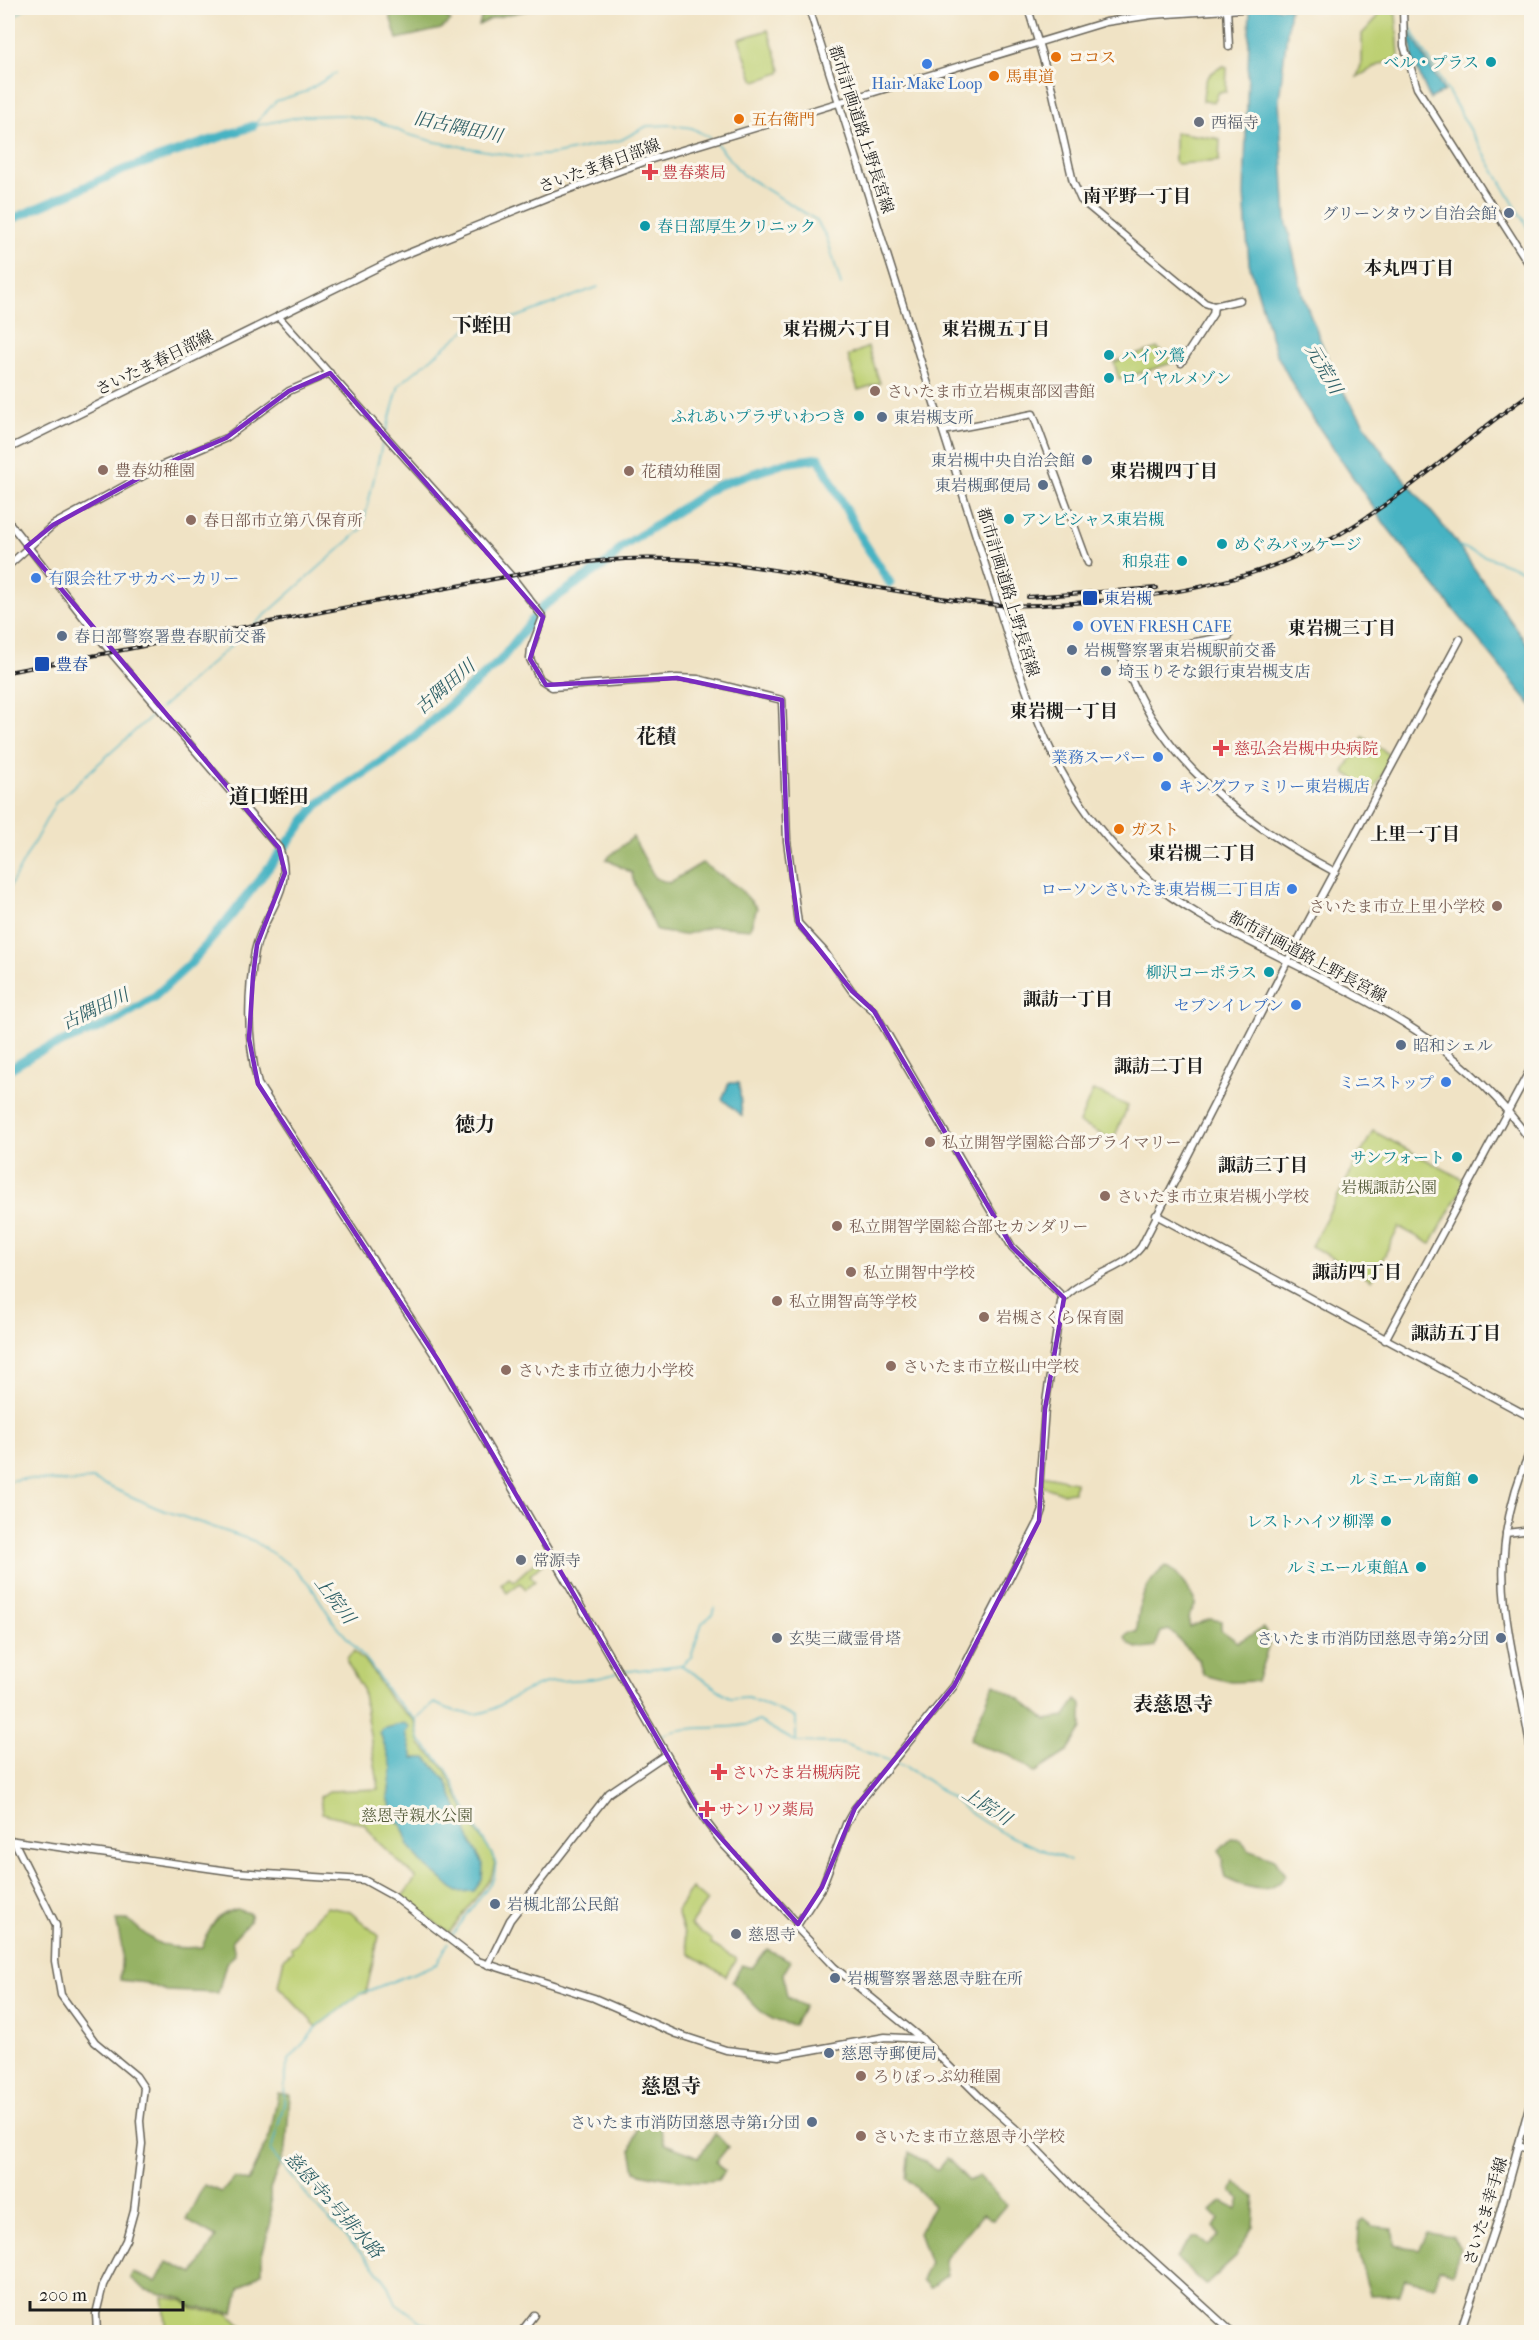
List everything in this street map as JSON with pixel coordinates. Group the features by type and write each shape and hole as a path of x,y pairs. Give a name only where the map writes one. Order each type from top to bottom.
{"street":[{"name":"都市計画道路上野長宮線","path":"809,8 1026,693 1061,775 1102,831 1148,878 1176,900 1421,1032 1454,1056 1508,1110 1532,1143"},
{"path":"1028,8 1073,182 1081,200 1204,303 1214,306 1240,300"},
{"name":"さいたま春日部線","path":"8,449 399,257 649,160 1128,18 1257,8"},
{"path":"1403,8 1404,46 1417,88 1532,269"},
{"path":"1229,9 1229,47"},
{"path":"1181,363 1213,314 1214,306"},
{"path":"278,316 512,577 543,617 531,648 531,659 534,670 546,685 558,687 599,681 698,679 782,700 787,841 798,923 824,951 852,991 874,1011 1012,1247 1064,1298"},
{"path":"8,566 26,547 53,525 163,465 226,438 289,391 330,373"},
{"path":"944,431 1033,414 1088,563"},
{"path":"8,521 26,547 123,666 279,848 284,862 282,889 255,953 249,1039 258,1084 438,1360 704,1819 723,1844 798,1924"},
{"path":"1229,636 1120,655 1144,705 1160,730 1199,778 1255,826 1335,872"},
{"path":"1232,2332 1079,2193 1026,2138 982,2099 922,2039 834,1967 796,1929 822,1887 846,1824 855,1808 954,1686 1039,1521 1043,1510 1039,1488 1045,1409 1061,1302 1137,1251 1288,961 1460,639"},
{"path":"1386,1340 1532,1065"},
{"path":"1156,1215 1532,1418"},
{"path":"1532,1447 1514,1494 1506,1533 1503,1570 1505,1607 1532,1760"},
{"path":"1506,1533 1532,1530"},
{"path":"488,1965 510,1920 609,1793 665,1755"},
{"path":"11,1840 236,1872 364,1880 393,1896 468,1956 488,1965 594,1998 677,2034 726,2050 779,2056 885,2037 922,2039"},
{"path":"11,1840 56,1925 55,1961 61,1995 94,2042 136,2076 144,2088 135,2204 126,2240 103,2285 96,2313 97,2332"},
{"name":"さいたま幸手線","path":"1460,2332 1498,2219 1532,2096"},
{"path":"1518,2146 1532,2150"},
{"path":"521,2332 534,2315"}],"highlighted area":[{"path":"330,373 543,617 530,659 546,685 677,678 782,700 787,841 798,923 852,991 874,1011 1012,1247 1064,1298 1045,1409 1039,1521 954,1686 855,1808 822,1887 798,1924 704,1819 438,1360 258,1084 249,1039 253,976 257,945 285,873 279,848 26,547 53,525 163,465 226,438 289,391"}],"green space":[{"path":"400,8 441,8 441,13 451,21 441,29 397,39 390,16"},
{"path":"484,8 537,8 493,18 479,25"},
{"path":"1379,8 1390,8 1396,14 1399,55 1397,59 1381,64 1357,77 1362,62 1362,34 1377,18"},
{"path":"768,30 781,70 780,73 756,81 753,79 739,39"},
{"path":"1223,66 1227,67 1226,92 1219,92 1214,102 1203,101 1207,79 1212,72"},
{"path":"1175,132 1220,139 1219,161 1178,164 1175,162"},
{"path":"868,347 880,383 858,390 848,356"},
{"path":"1157,348 1174,362 1119,380 1114,362"},
{"path":"1363,737 1390,755 1391,759 1373,791 1344,772"},
{"path":"633,837 655,878 669,883 702,863 739,888 757,908 750,929 714,926 683,935 657,931 633,880 632,873 606,859"},
{"path":"1093,1090 1128,1106 1113,1140 1079,1123"},
{"name":"岩槻諏訪公園","path":"1373,1131 1466,1181 1431,1244 1399,1227 1372,1280 1311,1246"},
{"path":"1042,1475 1075,1482 1074,1492 1063,1493 1041,1486"},
{"path":"544,1554 548,1559 530,1575 535,1581 526,1589 520,1583 507,1593 501,1584 509,1577 514,1581"},
{"path":"1166,1566 1179,1577 1196,1604 1188,1618 1190,1627 1210,1619 1221,1621 1221,1630 1238,1642 1263,1628 1271,1639 1257,1681 1231,1682 1203,1675 1199,1660 1169,1630 1161,1632 1155,1647 1137,1648 1127,1641 1125,1637 1130,1632 1137,1632 1139,1612 1147,1587"},
{"name":"慈恩寺親水公園","path":"354,1651 368,1664 390,1699 415,1721 420,1744 445,1769 469,1820 492,1854 495,1863 491,1878 449,1933 401,1898 416,1878 376,1840 364,1824 322,1813 320,1797 329,1791 379,1789 362,1688 347,1662 347,1658"},
{"path":"994,1684 1020,1699 1046,1720 1064,1717 1076,1700 1082,1705 1082,1729 1067,1752 1034,1773 1010,1755 980,1746 970,1739"},
{"path":"1231,1838 1241,1839 1248,1849 1275,1859 1285,1875 1280,1882 1273,1886 1257,1888 1240,1885 1225,1878 1223,1860 1219,1850"},
{"path":"692,1888 707,1901 690,1925 712,1940 711,1944 736,1959 726,1976 690,1954 677,1911"},
{"path":"327,1907 349,1911 379,1936 366,1993 360,1994 317,2027 278,1986 284,1958 292,1952 291,1947 297,1943 303,1929"},
{"path":"237,1909 251,1914 249,1922 232,1940 235,1955 226,1963 218,1993 167,1991 146,1983 120,1980 122,1948 116,1920 129,1920 154,1941 170,1947 202,1947 214,1922 222,1915"},
{"path":"767,1949 791,1961 783,1974 787,1997 804,2006 794,2025 773,2020 759,2010 732,1982 742,1965 752,1968"},
{"path":"278,2093 290,2095 286,2149 270,2189 271,2221 262,2255 262,2272 239,2289 234,2313 192,2307 184,2299 146,2290 130,2278 133,2272 156,2282 167,2262 194,2274 216,2237 186,2220 204,2185 222,2192 234,2178 248,2182 270,2135"},
{"path":"659,2124 665,2144 699,2157 715,2133 728,2147 716,2162 724,2171 718,2180 676,2179 635,2171 631,2150 638,2126"},
{"path":"909,2152 937,2170 947,2158 969,2181 979,2176 1006,2205 993,2220 983,2214 944,2260 947,2275 930,2288 922,2280 930,2263 919,2233 934,2205 906,2178"},
{"path":"1236,2183 1255,2197 1253,2226 1234,2259 1206,2285 1176,2258 1193,2237 1198,2237 1208,2245 1218,2236 1214,2227 1219,2219 1211,2211 1222,2201 1237,2209 1240,2199 1232,2192"},
{"path":"1363,2220 1372,2227 1393,2229 1394,2245 1419,2249 1428,2233 1452,2237 1460,2248 1452,2274 1439,2269 1435,2286 1405,2279 1400,2294 1370,2295 1358,2253 1359,2223"},
{"path":"163,2297 185,2301 192,2309 229,2314 248,2332 167,2332"}],"water":[{"name":"元荒川","path":"1250,8 1290,8 1279,100 1286,220 1303,296 1337,382 1386,457 1453,538 1531,650 1531,705 1386,526 1303,404 1276,353 1249,263 1244,195"},
{"path":"1409,30 1444,91 1430,99 1413,60"},
{"path":"729,1083 739,1083 742,1116 722,1099"},
{"path":"404,1723 410,1727 406,1733 413,1758 426,1758 446,1780 470,1840 483,1864 482,1880 474,1891 457,1892 421,1862 409,1845 401,1824 395,1820 388,1797 392,1768 380,1732 382,1729"}],"waterway":[{"path":"8,21 26,8"},
{"path":"1410,27 1532,235"},
{"path":"254,125 276,101 305,92 336,73"},
{"name":"旧古隅田川","path":"253,126 303,116 344,115 377,121 406,134 436,142 520,157 556,154 621,140 647,126 672,125 692,128 710,138"},
{"name":"旧古隅田川","path":"8,221 123,170 253,126"},
{"name":"旧古隅田川","path":"716,143 742,174 816,220 827,238 841,285"},
{"path":"386,432 399,385 468,328 517,317 598,287"},
{"path":"161,708 362,529 384,436"},
{"name":"古隅田川","path":"8,1070 38,1052 114,1022 154,997 190,964 232,915 317,805 400,749 500,661 543,606 609,562 622,547 716,486 784,463 819,458 860,536 890,583"},
{"path":"1459,546 1532,574"},
{"path":"8,890 56,802 157,711"},
{"name":"上院川","path":"8,1481 21,1479 73,1482 92,1479 157,1508 254,1541 294,1568 310,1585 335,1624 370,1664 391,1696 415,1719"},
{"path":"621,1672 681,1665 691,1657 702,1623 712,1615 714,1608"},
{"path":"681,1665 731,1698 748,1697 796,1718 796,1741"},
{"name":"上院川","path":"416,1719 434,1703 454,1711 470,1714 482,1713 546,1683 599,1678 616,1673"},
{"name":"慈恩寺2号排水路","path":"416,1720 419,1739 446,1768 471,1820 496,1861 494,1878 450,1938"},
{"name":"上院川","path":"658,1737 681,1730 747,1725 759,1721 796,1742 842,1743 890,1761"},
{"name":"上院川","path":"895,1763 927,1780 998,1830 1070,1861"},
{"name":"慈恩寺2号排水路","path":"445,2332 422,2322 396,2303 389,2286 374,2266 316,2206 271,2151 284,2103 285,2073 289,2060 319,2025 360,1994 437,1964 448,1943"}],"railway":[{"path":"8,672 562,566 604,560 646,558 727,563 932,597 999,605 1087,602 1184,590 1246,575 1306,552 1335,537 1386,504 1532,392"},
{"path":"1028,597 1157,588"}],"place":[{"name":"ココス","path":"1056,57"},
{"name":"ベル・プラス","path":"1491,62"},
{"name":"Hair Make Loop","path":"927,64"},
{"name":"馬車道","path":"994,76"},
{"name":"五右衛門","path":"739,119"},
{"name":"西福寺","path":"1199,122"},
{"name":"豊春薬局","path":"650,172"},
{"name":"グリーンタウン自治会館","path":"1509,213"},
{"name":"春日部厚生クリニック","path":"645,226"},
{"name":"ハイツ鶯","path":"1109,355"},
{"name":"ロイヤルメゾン","path":"1109,378"},
{"name":"さいたま市立岩槻東部図書館","path":"875,391"},
{"name":"ふれあいプラザいわつき","path":"859,416"},
{"name":"東岩槻支所","path":"882,417"},
{"name":"東岩槻中央自治会館","path":"1087,460"},
{"name":"豊春幼稚園","path":"103,470"},
{"name":"花積幼稚園","path":"629,471"},
{"name":"東岩槻郵便局","path":"1043,485"},
{"name":"アンビシャス東岩槻","path":"1009,519"},
{"name":"春日部市立第八保育所","path":"191,520"},
{"name":"めぐみパッケージ","path":"1222,544"},
{"name":"和泉荘","path":"1182,561"},
{"name":"有限会社アサカベーカリー","path":"36,578"},
{"name":"東岩槻","path":"1090,598"},
{"name":"OVEN FRESH CAFE","path":"1078,626"},
{"name":"春日部警察署豊春駅前交番","path":"62,636"},
{"name":"岩槻警察署東岩槻駅前交番","path":"1072,650"},
{"name":"豊春","path":"42,664"},
{"name":"埼玉りそな銀行東岩槻支店","path":"1106,671"},
{"name":"慈弘会岩槻中央病院","path":"1221,748"},
{"name":"業務スーパー","path":"1158,757"},
{"name":"キングファミリー東岩槻店","path":"1166,786"},
{"name":"ガスト","path":"1119,829"},
{"name":"ローソンさいたま東岩槻二丁目店","path":"1292,889"},
{"name":"さいたま市立上里小学校","path":"1497,906"},
{"name":"柳沢コーポラス","path":"1269,972"},
{"name":"セブンイレブン","path":"1296,1005"},
{"name":"昭和シェル","path":"1401,1045"},
{"name":"ミニストップ","path":"1446,1082"},
{"name":"私立開智学園総合部プライマリー","path":"930,1142"},
{"name":"サンフォート","path":"1457,1157"},
{"name":"さいたま市立東岩槻小学校","path":"1105,1196"},
{"name":"私立開智学園総合部セカンダリー","path":"837,1226"},
{"name":"私立開智中学校","path":"851,1272"},
{"name":"私立開智高等学校","path":"777,1301"},
{"name":"岩槻さくら保育園","path":"984,1317"},
{"name":"さいたま市立桜山中学校","path":"891,1366"},
{"name":"さいたま市立徳力小学校","path":"506,1370"},
{"name":"ルミエール南館","path":"1473,1479"},
{"name":"レストハイツ柳澤","path":"1386,1521"},
{"name":"常源寺","path":"521,1560"},
{"name":"ルミエール東館A","path":"1421,1567"},
{"name":"玄奘三蔵霊骨塔","path":"777,1638"},
{"name":"さいたま市消防団慈恩寺第2分団","path":"1501,1638"},
{"name":"さいたま岩槻病院","path":"719,1772"},
{"name":"サンリツ薬局","path":"707,1809"},
{"name":"岩槻北部公民館","path":"495,1904"},
{"name":"慈恩寺","path":"736,1934"},
{"name":"岩槻警察署慈恩寺駐在所","path":"835,1978"},
{"name":"慈恩寺郵便局","path":"829,2053"},
{"name":"ろりぽっぷ幼稚園","path":"861,2076"},
{"name":"さいたま市消防団慈恩寺第1分団","path":"812,2122"},
{"name":"さいたま市立慈恩寺小学校","path":"861,2136"}],"district":[{"name":"南平野一丁目","path":"1137,196"},
{"name":"本丸四丁目","path":"1409,268"},
{"name":"下蛭田","path":"482,325"},
{"name":"東岩槻六丁目","path":"837,329"},
{"name":"東岩槻五丁目","path":"996,329"},
{"name":"東岩槻四丁目","path":"1164,471"},
{"name":"東岩槻三丁目","path":"1342,628"},
{"name":"東岩槻一丁目","path":"1064,711"},
{"name":"花積","path":"656,736"},
{"name":"道口蛭田","path":"269,796"},
{"name":"上里一丁目","path":"1415,834"},
{"name":"東岩槻二丁目","path":"1202,853"},
{"name":"諏訪一丁目","path":"1068,999"},
{"name":"諏訪二丁目","path":"1159,1066"},
{"name":"徳力","path":"475,1124"},
{"name":"諏訪三丁目","path":"1263,1165"},
{"name":"諏訪四丁目","path":"1357,1272"},
{"name":"諏訪五丁目","path":"1456,1333"},
{"name":"表慈恩寺","path":"1173,1704"},
{"name":"慈恩寺","path":"671,2086"}]}
